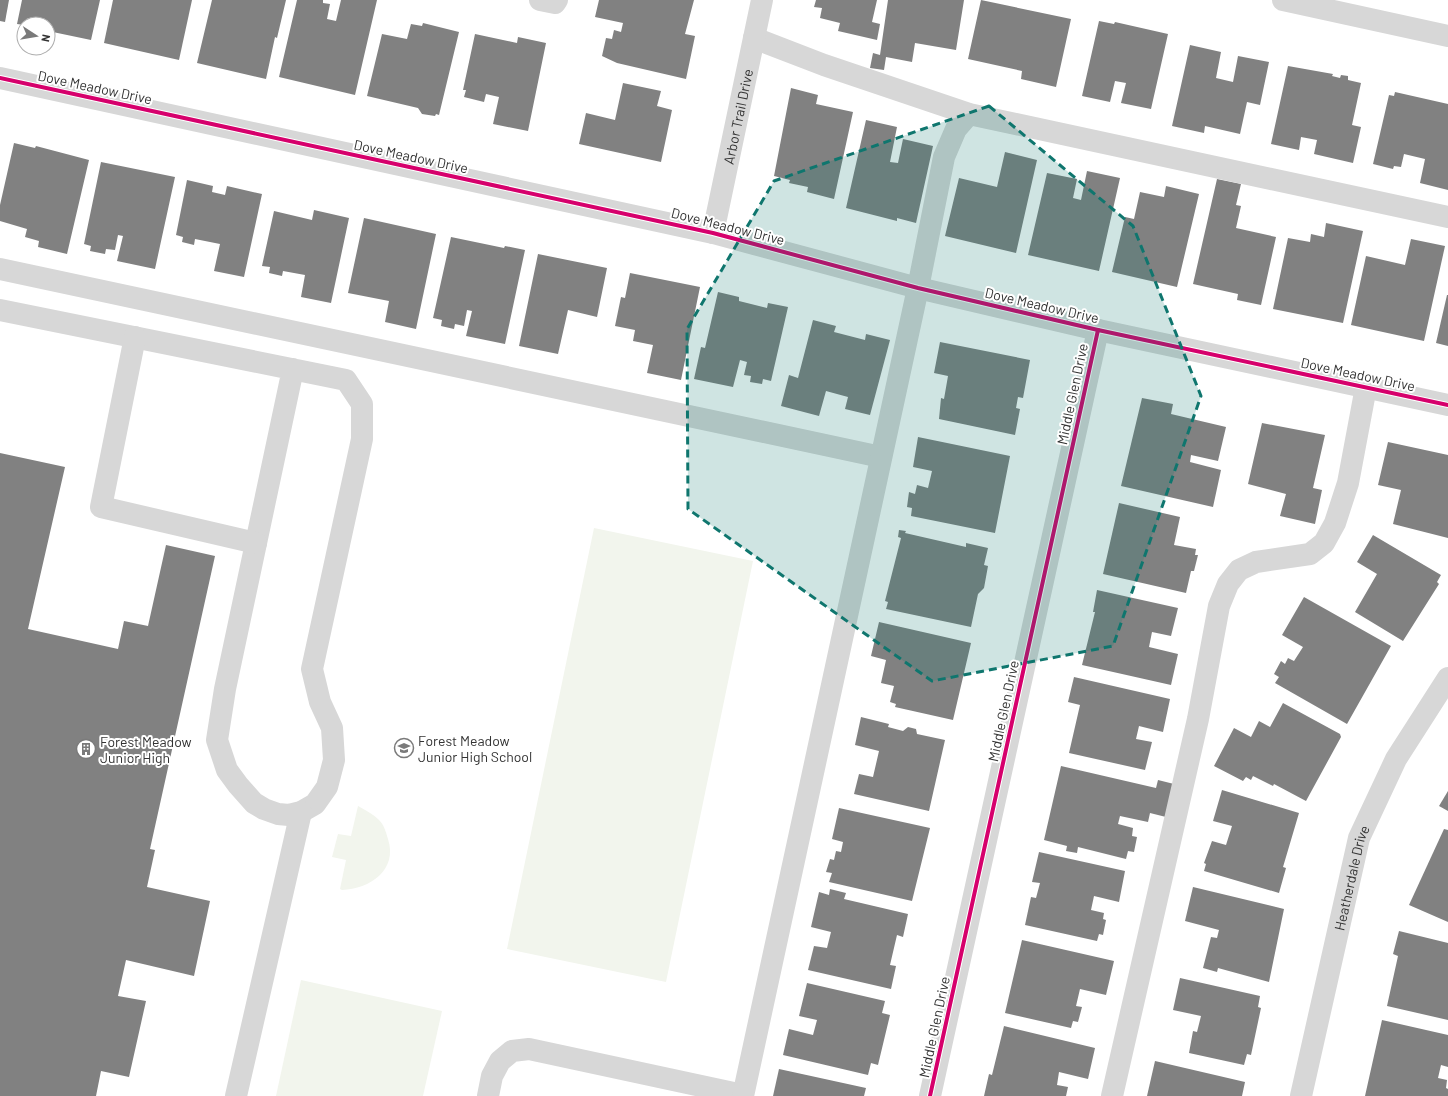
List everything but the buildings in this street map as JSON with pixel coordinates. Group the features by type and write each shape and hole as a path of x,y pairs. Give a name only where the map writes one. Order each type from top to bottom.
{"street":[{"path":"540,0 555,3 557,0"},
{"name":"Arbor Trail Drive","path":"713,233 762,0"},
{"path":"1283,0 1369,9 1448,36"},
{"path":"754,38 824,65 969,114 1448,217"},
{"name":"Dove Meadow Drive","path":"0,78 713,233 918,288 1098,330 1448,405"},
{"path":"488,1096 492,1076 500,1061 512,1051 529,1049 743,1096 918,288 944,157 956,129 969,114"},
{"path":"0,269 881,457"},
{"path":"0,310 136,337 293,369 346,380 362,404 362,439 312,670 320,702 332,728 334,760 327,787 315,804 300,812 289,815 278,814 264,809 254,803 227,770 217,740 225,689 293,369"},
{"name":"Middle Glen Drive","path":"930,1096 1098,330"},
{"path":"136,337 101,507 256,542"},
{"path":"1112,1096 1198,718 1219,606 1228,584 1239,570 1256,562 1310,554 1324,542 1335,523 1348,483 1366,387"},
{"name":"Heatherdale Drive","path":"1302,1096 1360,838 1396,759 1448,678"},
{"path":"236,1096 300,812"}],"highlighted area":[{"path":"989,106 1133,226 1201,396 1113,646 932,681 688,509 687,329 774,181"}],"shaded area":[{"path":"594,528 753,561 666,982 507,949"},
{"path":"358,806 369,812 382,824 388,839 390,850 389,860 379,876 371,882 352,889 342,890 340,889 346,860 332,857 338,834 351,836"},
{"path":"301,980 442,1011 423,1096 276,1096"}],"cycle path":[{"path":"0,78 713,233 918,288 1098,330 1448,405"},
{"path":"930,1096 1098,330"}],"place":[{"name":"Forest Meadow Junior High School","path":"404,748"},
{"name":"Forest Meadow Junior High","path":"86,749"}]}
